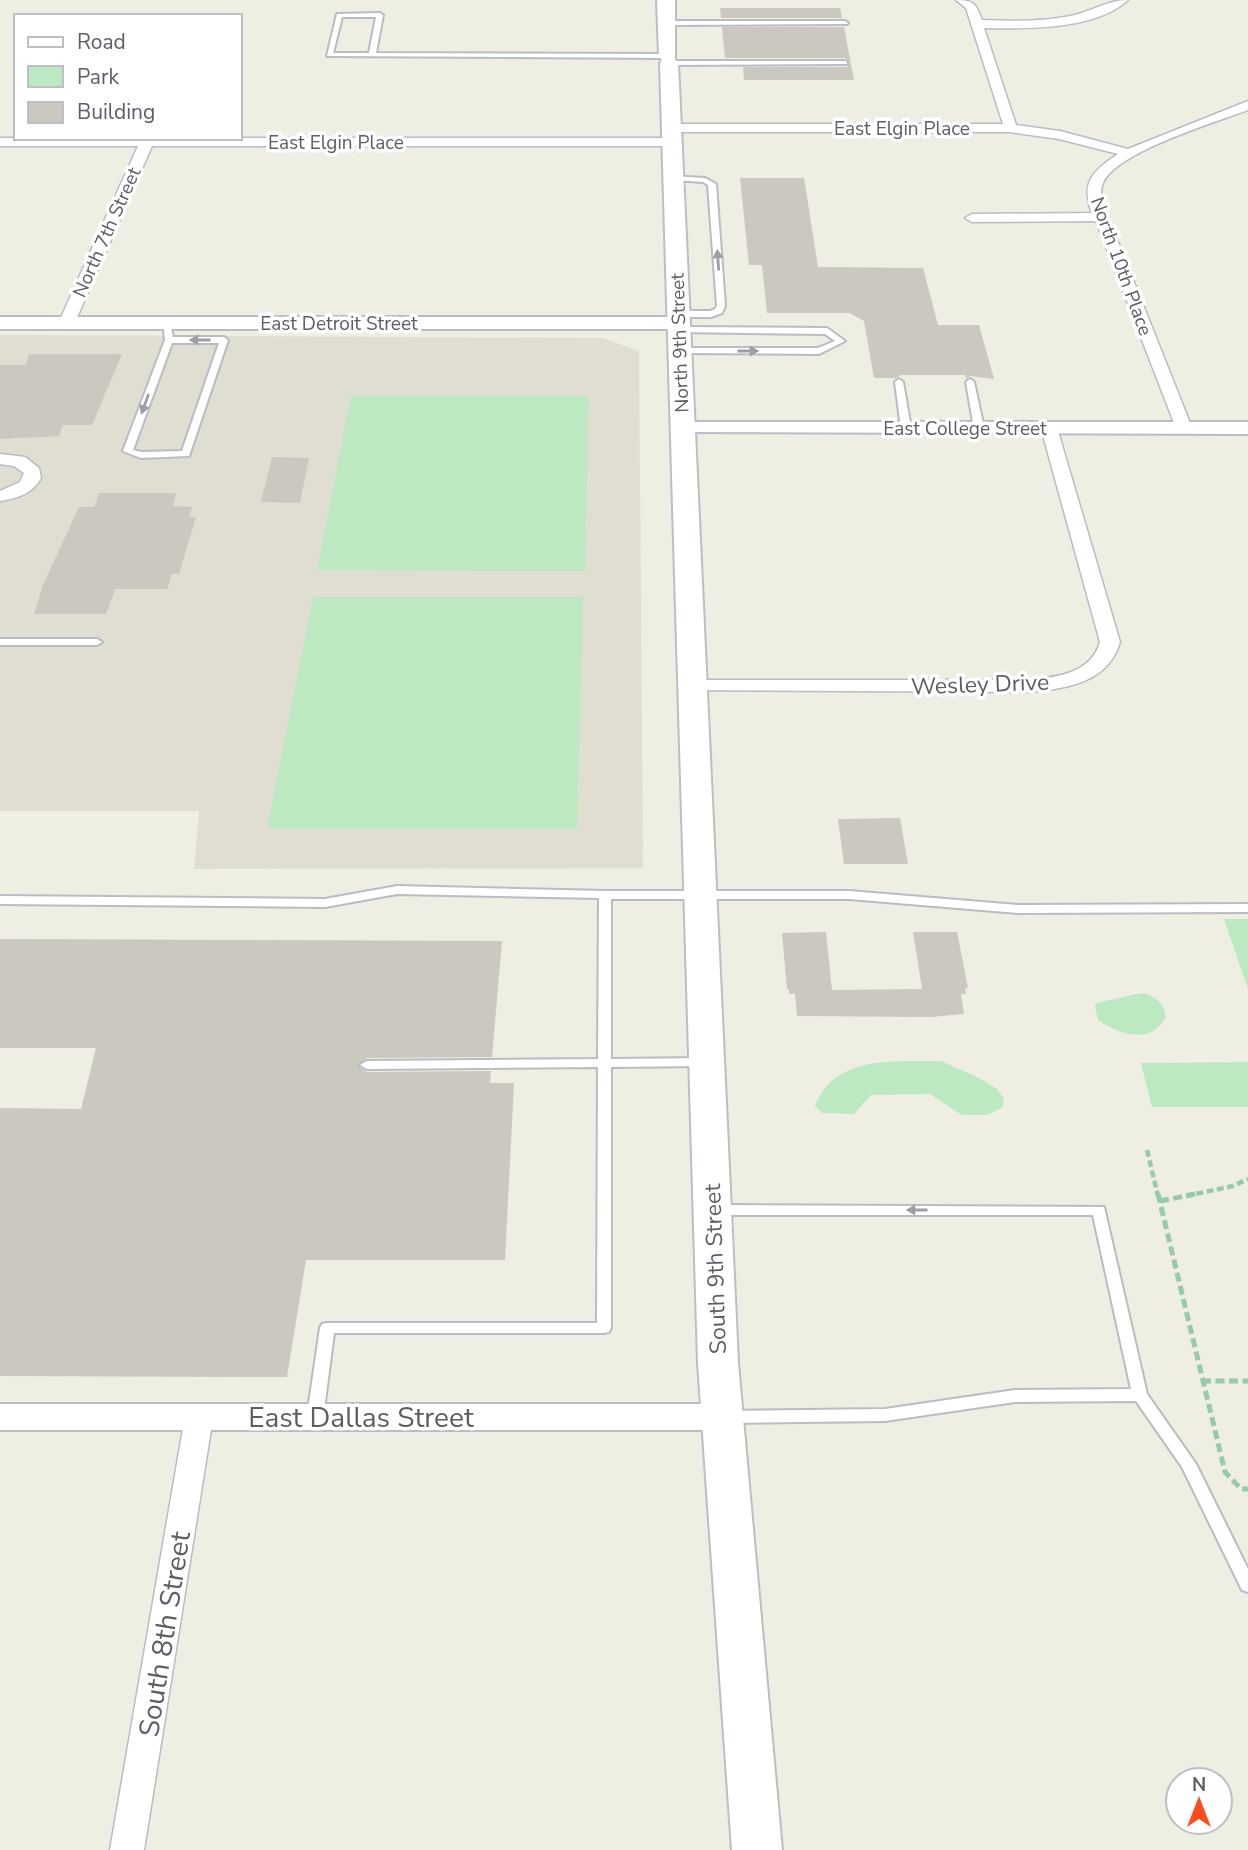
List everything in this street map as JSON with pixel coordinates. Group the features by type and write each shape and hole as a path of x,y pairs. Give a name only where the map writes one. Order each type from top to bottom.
{"main road":[{"name":"North 9th Street","path":"666,0 691,687"},
{"name":"South 9th Street","path":"691,687 718,1352 757,1850"}],"street":[{"path":"962,0 971,6 1010,121 1009,128"},
{"path":"977,24 1030,24 1069,19 1107,9 1122,0"},
{"name":"North 10th Place","path":"1184,428 1094,197 1097,179 1129,153 1246,106"},
{"name":"East Elgin Place","path":"0,142 672,135 1009,128 1060,135 1129,153"},
{"name":"North 7th Street","path":"67,323 130,176 148,142"},
{"path":"972,218 1102,217"},
{"name":"East Detroit Street","path":"0,323 67,323 167,331 679,329"},
{"name":"East College Street","path":"682,428 1248,428"},
{"name":"Wesley Drive","path":"691,687 1030,686 1064,681 1098,667 1108,656 1110,642 1049,428"},
{"path":"0,459 19,461 33,472 27,485 0,496"},
{"name":"East Dallas Street","path":"0,1417 723,1417"},
{"name":"South 8th Street","path":"127,1850 200,1417"}],"lane":[{"path":"372,55 380,15 340,15 329,55 845,63"},
{"path":"667,23 845,23"},
{"path":"674,178 705,180 712,184 721,306 719,310 679,329"},
{"path":"679,329 827,331 841,341 819,351 679,329"},
{"path":"167,331 224,340 191,447 186,454 141,455 128,451 167,331"},
{"path":"899,382 906,428"},
{"path":"970,382 979,428"},
{"path":"0,642 97,642"},
{"path":"0,900 325,903 397,890 538,891 605,895 849,895 1018,909 1248,908"},
{"path":"315,1417 327,1328 604,1328 605,895"},
{"path":"367,1065 707,1062"},
{"path":"713,1210 1099,1210 1140,1395 1188,1464 1248,1585"},
{"path":"723,1417 885,1415 1015,1396 1140,1395"}],"path":[{"path":"1147,1150 1225,1472 1241,1489 1248,1489"},
{"path":"1160,1202 1233,1186 1248,1179"},
{"path":"1202,1381 1248,1381"}],"shaded area":[{"path":"0,335 603,338 639,351 643,868 194,869 199,811 0,811"}],"green space":[{"path":"351,396 589,396 585,571 317,570"},
{"path":"313,597 583,597 577,829 267,829"},
{"path":"1224,919 1248,919 1248,989"},
{"path":"1141,993 1158,1000 1163,1008 1166,1017 1160,1026 1144,1034 1135,1035 1116,1030 1098,1020 1095,1006 1097,1003"},
{"path":"941,1061 997,1089 1004,1099 1003,1107 987,1115 962,1115 930,1094 871,1095 854,1114 822,1113 815,1106 824,1089 837,1077 852,1069 887,1062"},
{"path":"1248,1062 1248,1107 1152,1107 1141,1063"}],"building":[{"path":"720,8 840,8 842,18 721,18"},
{"path":"722,27 844,27 854,80 744,80 743,67 847,67 850,62 845,58 725,58"},
{"path":"740,178 804,178 818,267 923,268 938,325 979,325 994,379 970,376 966,379 965,375 901,375 896,378 874,378 864,321 849,313 767,313 762,265 749,265"},
{"path":"29,354 122,354 92,425 63,425 59,436 0,439 0,365 26,365"},
{"path":"272,457 309,458 300,503 261,502"},
{"path":"99,493 176,493 173,506 192,507 189,517 196,517 179,574 172,574 167,589 115,589 106,614 34,614 43,585 79,507 94,507"},
{"path":"900,818 908,864 844,864 838,819"},
{"path":"826,932 832,990 922,989 913,932 957,932 968,988 965,988 966,994 961,994 964,1014 931,1017 797,1016 795,994 789,994 787,989 782,933"},
{"path":"0,939 502,941 492,1057 367,1058 358,1066 367,1072 491,1071 490,1083 514,1083 505,1260 306,1260 287,1377 0,1376 0,1108 81,1109 96,1048 0,1048"}]}
